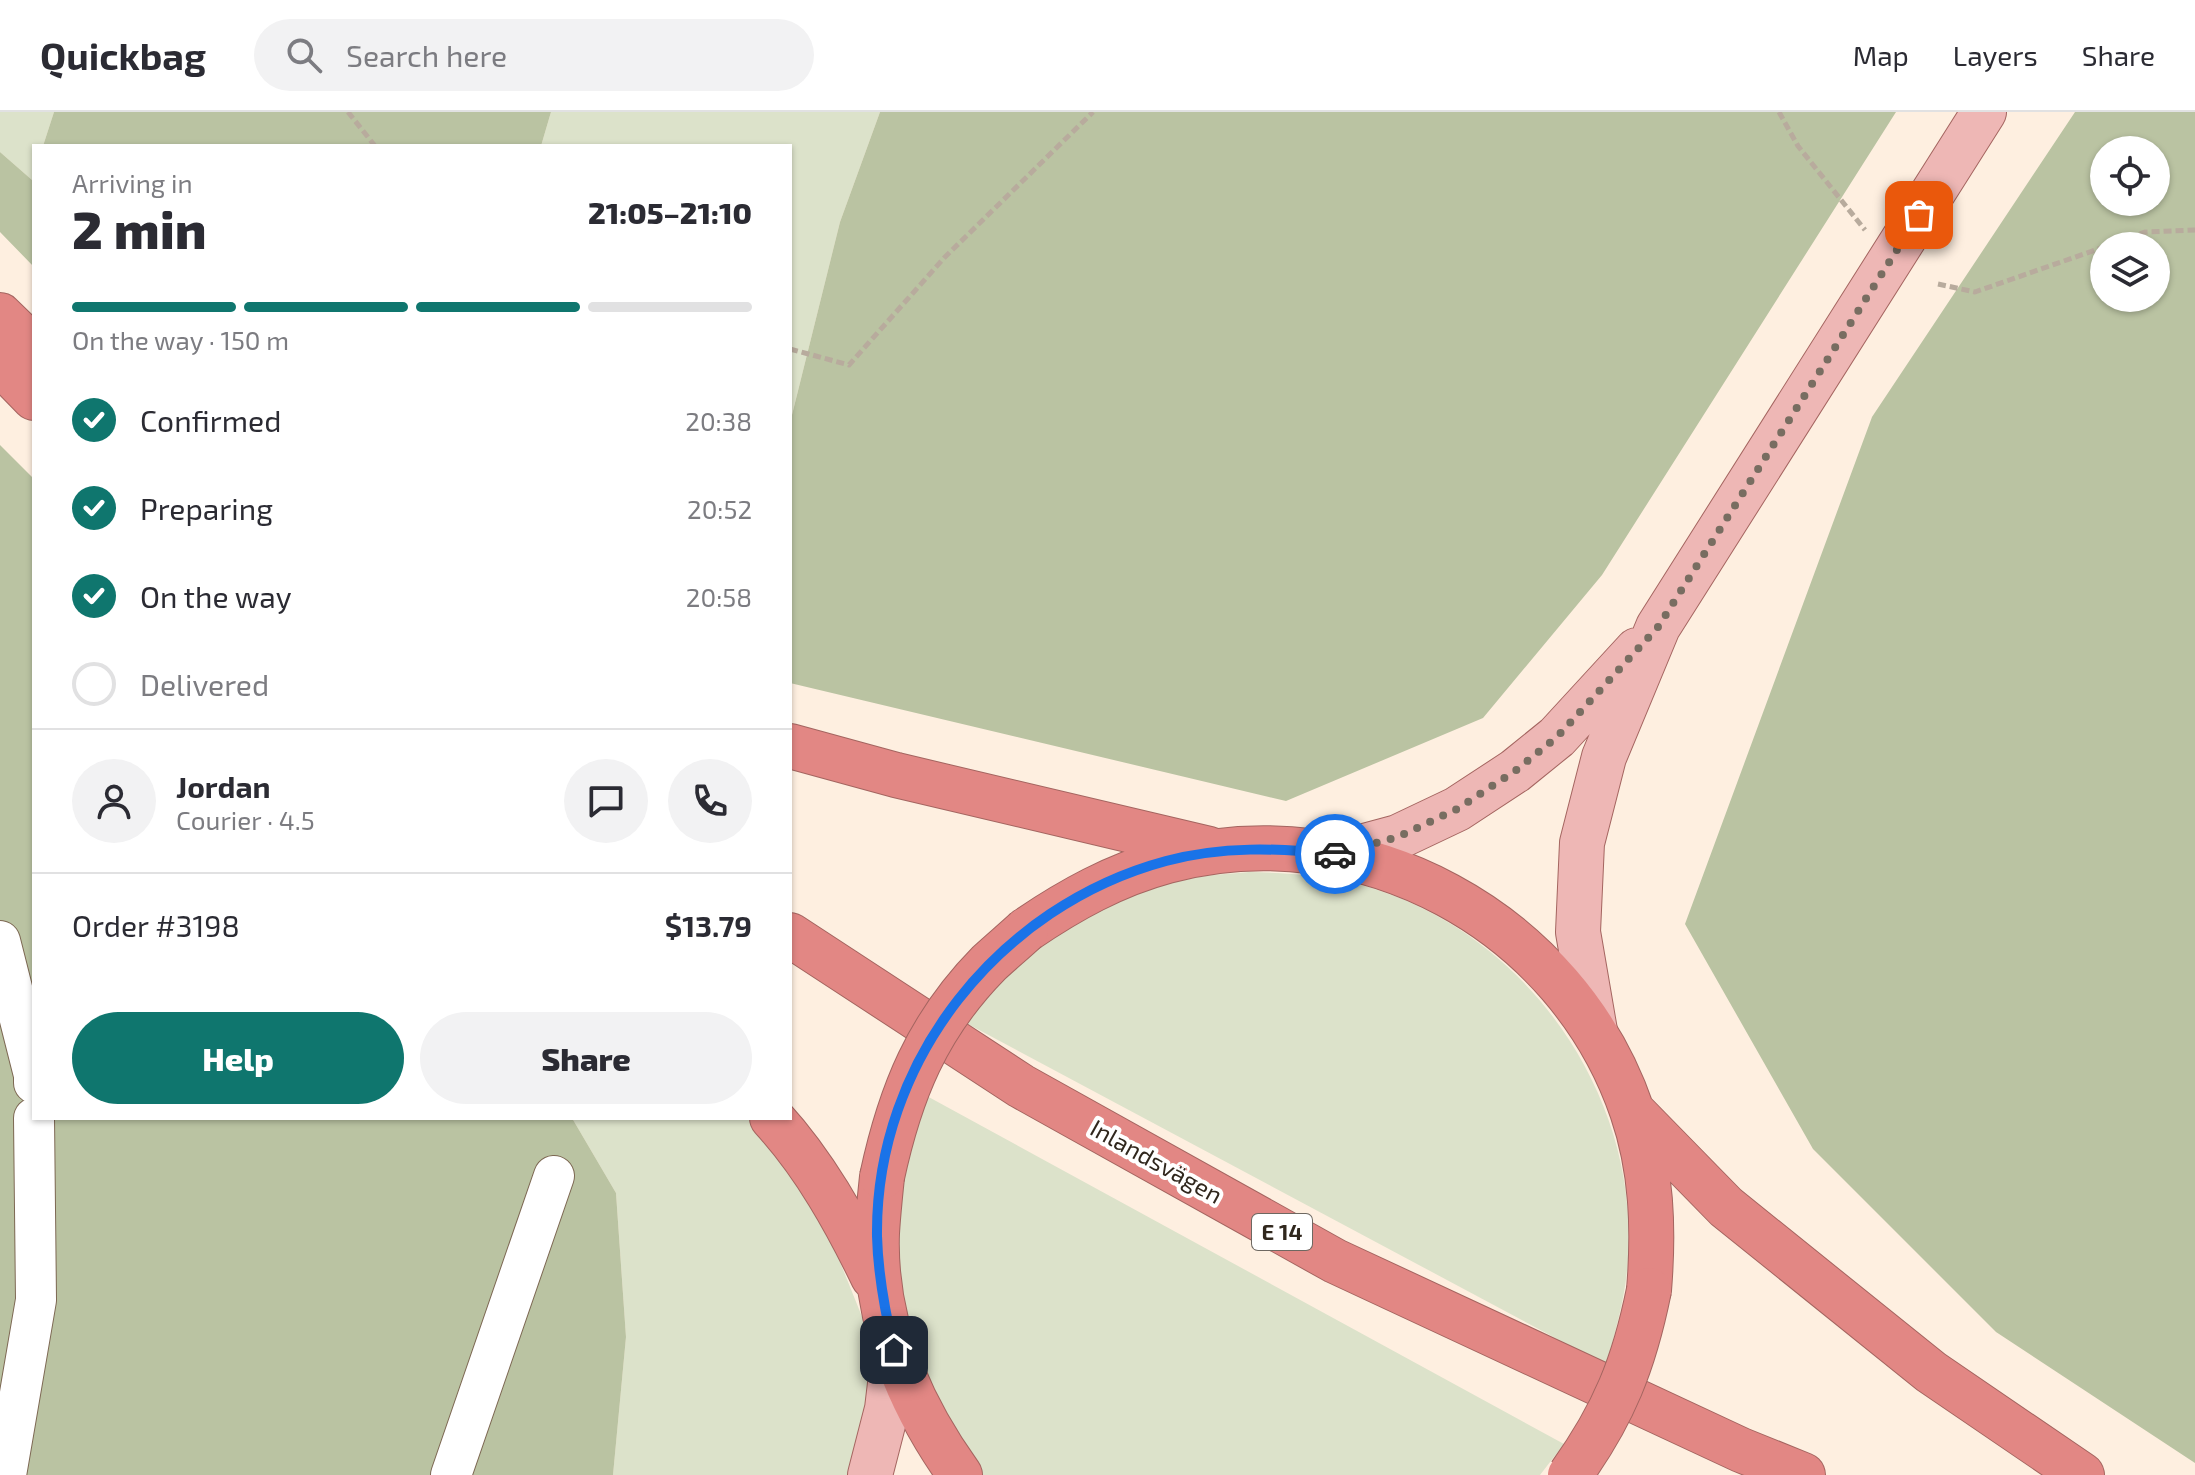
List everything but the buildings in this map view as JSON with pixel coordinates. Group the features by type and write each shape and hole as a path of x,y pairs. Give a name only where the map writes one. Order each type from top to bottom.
{"highway":[{"path":"0,315 32,346"},
{"path":"0,356 32,384"},
{"path":"0,363 32,396"},
{"path":"792,747 896,775 1219,851"},
{"path":"960,1475 932,1436 910,1394 894,1350 881,1294 877,1235 882,1177 896,1118 908,1084 930,1040 957,999 990,963 1026,930 1070,901 1117,877 1167,861 1219,851 1277,848 1335,854 1400,873 1437,888 1484,915 1536,959 1564,988 1595,1031 1616,1070 1633,1111 1651,1200 1653,1245 1649,1290 1629,1370 1592,1444 1570,1475"},
{"name":"Inlandsvägen","path":"792,936 1021,1086 1335,1261 1741,1450 1803,1475"},
{"name":"Inlandsvägen","path":"792,968 1000,1100 1330,1282 1724,1475"},
{"path":"1633,1111 1726,1207 1931,1372 2082,1475"},
{"path":"774,1120 829,1194 881,1294"}],"main road":[{"path":"1595,1031 1578,932 1582,843 1604,757 1658,627 1984,112"},
{"path":"1335,854 1398,837 1457,809 1515,771 1557,737 1658,627"},
{"path":"870,1475 887,1409 894,1350"}],"street":[{"path":"0,941 32,1067"},
{"path":"6,1475 36,1300 34,1120"},
{"path":"451,1475 554,1176"}],"path":[{"path":"348,112 373,144"},
{"path":"792,350 849,365 944,258 1093,112"},
{"path":"1779,112 1798,146 1866,231"},
{"path":"2145,232 2195,230"},
{"path":"1938,284 1975,292 2090,251"}],"green space":[{"path":"0,112 54,112 44,144 32,144 32,180 0,152"},
{"path":"54,112 551,112 542,144 44,144"},
{"path":"551,112 880,112 840,222 792,415 792,144 542,144"},
{"path":"880,112 1896,112 1602,575 1483,718 1286,801 792,683 792,415 840,222"},
{"path":"2075,112 2195,112 2195,1463 1996,1332 1813,1149 1685,924 1872,417"},
{"path":"0,152 32,180 32,265 0,232"},
{"path":"0,445 32,477 32,1120 573,1120 616,1193 626,1337 613,1475 0,1475"},
{"path":"1249,872 1344,881 1416,905 1470,937 1518,976 1558,1024 1590,1077 1613,1135 1626,1195 1627,1272 1606,1365 966,1023 1022,962 1090,915 1167,884"},
{"path":"925,1095 1564,1444 1540,1475 982,1475 945,1423 904,1318 896,1262 897,1205 907,1149"},
{"path":"573,1120 755,1120 815,1200 869,1334 875,1387 850,1475 613,1475 626,1337 616,1193"}],"way so far":[{"path":"1335,854 1398,837 1457,809 1515,771 1557,737 1658,627 1919,215"}],"route":[{"path":"894,1350 881,1294 877,1235 882,1177 892,1130 908,1084 930,1040 957,999 1026,930 1070,901 1117,877 1167,861 1219,851 1277,848 1335,854"}]}
